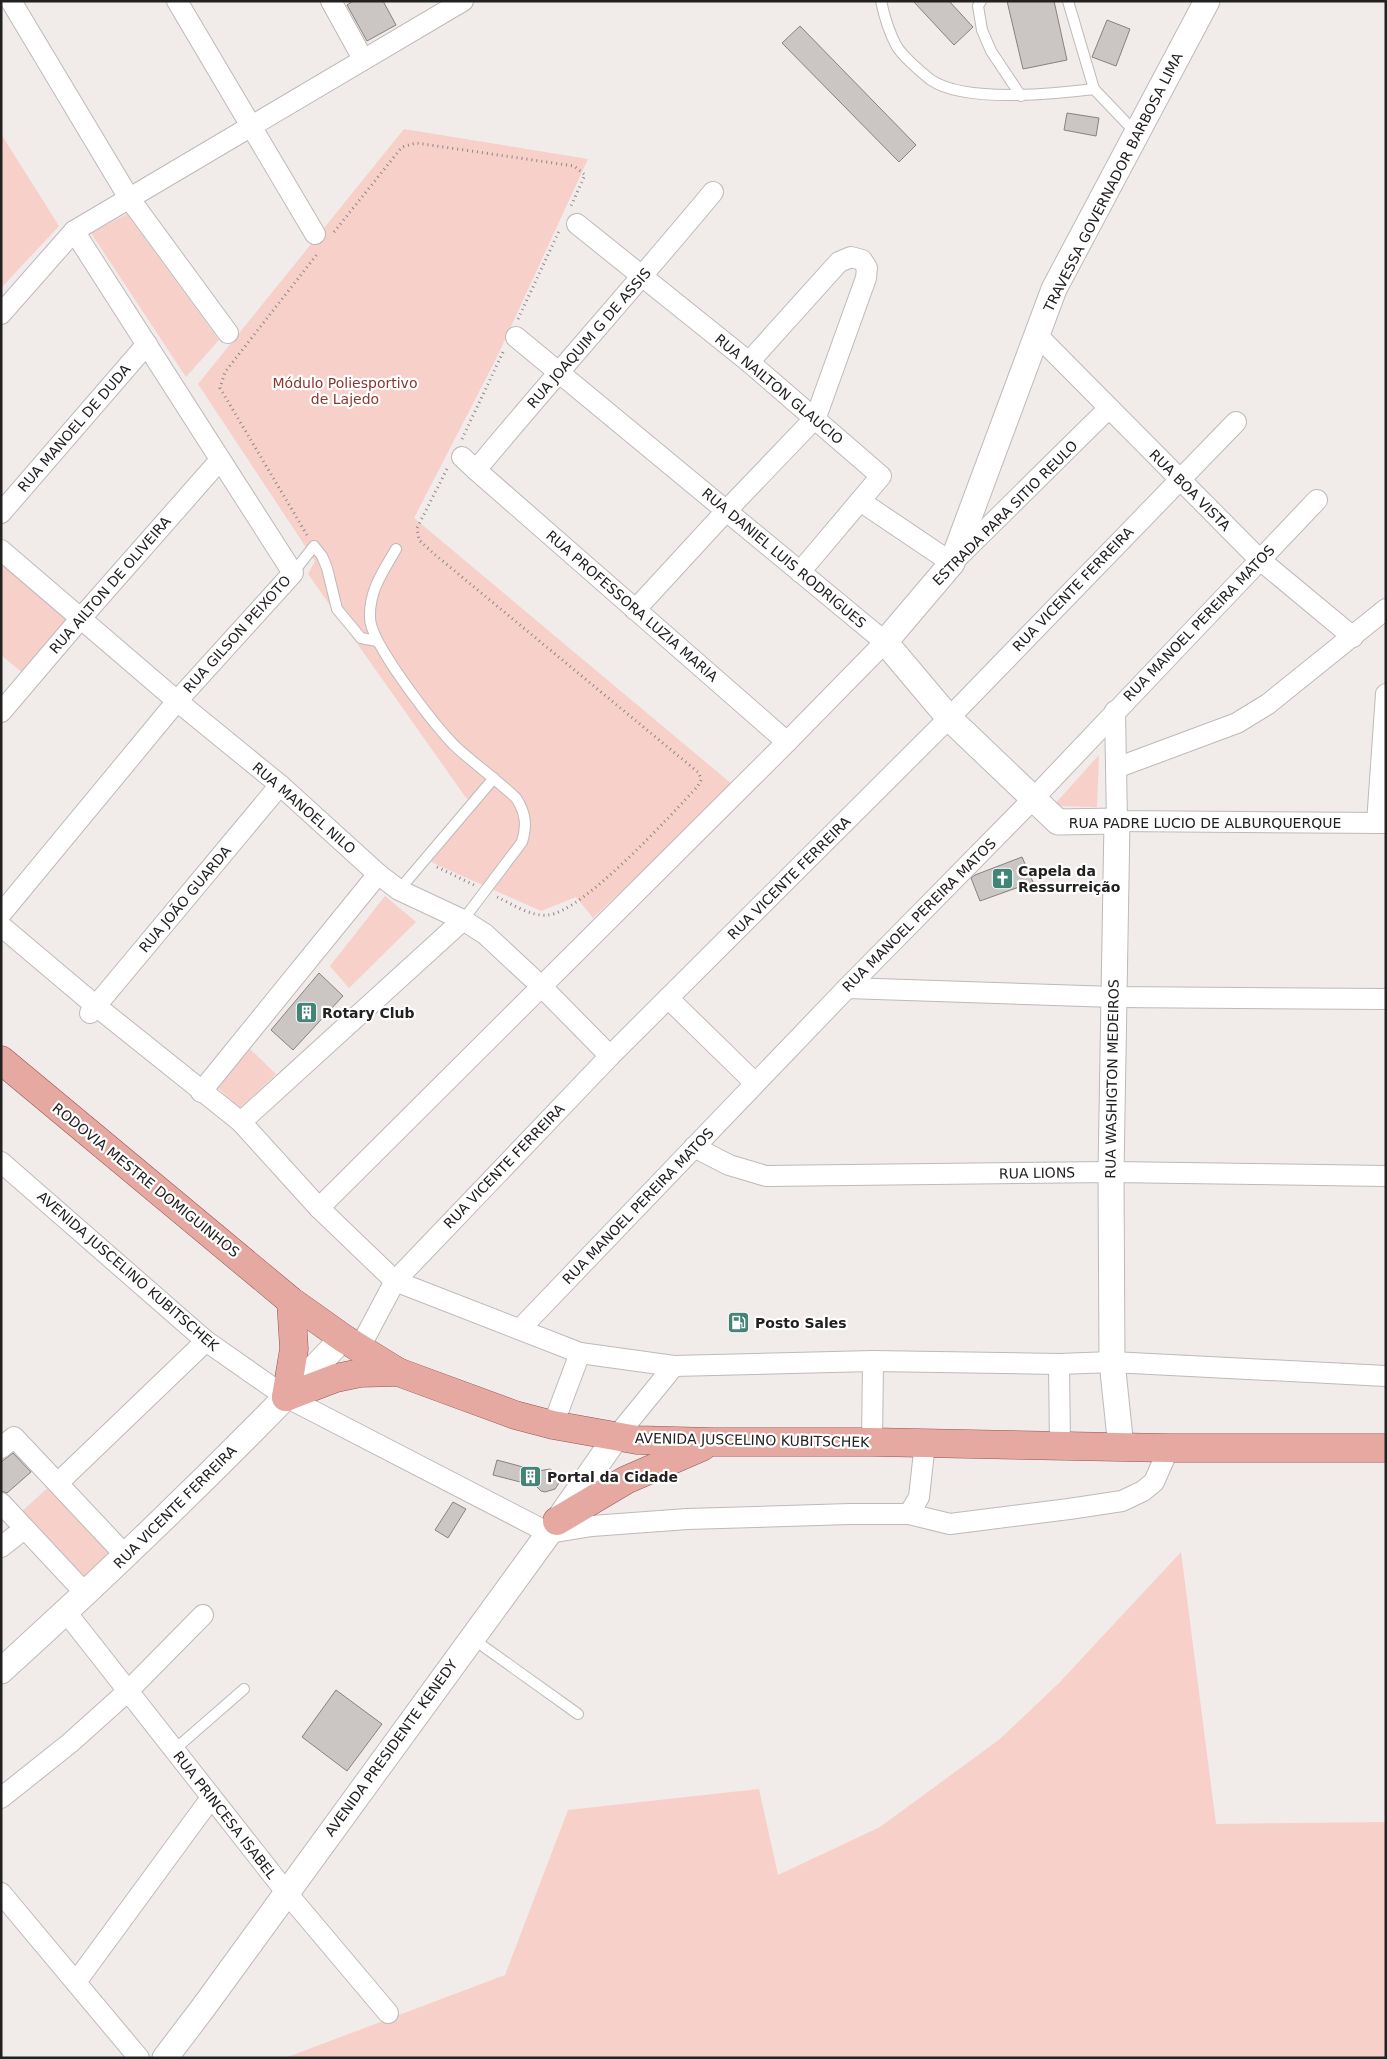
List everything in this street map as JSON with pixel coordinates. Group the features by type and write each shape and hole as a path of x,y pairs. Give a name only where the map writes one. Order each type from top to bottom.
{"main road":[{"name":"RODOVIA MESTRE DOMIGUINHOS","path":"1,1060 291,1301"},
{"name":"AVENIDA JUSCELINO KUBITSCHEK","path":"291,1301 398,1372 515,1415 553,1425 637,1440 1177,1448 1386,1448"},
{"path":"286,1397 294,1349 291,1301"},
{"path":"286,1397 336,1378 360,1374 398,1372"},
{"path":"553,1527 626,1480 672,1458 713,1442"}],"street":[{"path":"11,1 129,198 228,333"},
{"path":"177,1 251,127 322,239"},
{"path":"331,1 363,59"},
{"path":"1,314 74,232 462,1"},
{"name":"TRAVESSA GOVERNADOR BARBOSA LIMA","path":"952,562 1054,289 1207,1"},
{"name":"RUA JOAQUIM G DE ASSIS","path":"462,459 558,372 642,278 714,192"},
{"name":"RUA NAILTON GLAUCIO","path":"569,221 749,362 816,417 881,476 800,572"},
{"name":"RUA GILSON PEIXOTO","path":"1,914 177,701 292,573 74,232"},
{"path":"635,610 726,510 816,417 866,278 867,268 862,260 851,257 840,262 749,362"},
{"name":"RUA DANIEL LUIS RODRIGUES","path":"513,334 885,642 949,718 1033,799"},
{"name":"RUA BOA VISTA","path":"1036,334 1259,559 1353,637"},
{"name":"RUA MANOEL DE DUDA","path":"1,513 147,344"},
{"name":"ESTRADA PARA SITIO REULO","path":"885,642 952,562 1109,408"},
{"name":"RUA VICENTE FERREIRA","path":"1,1671 126,1556 286,1397 352,1342 395,1281 610,1056 949,718 1236,422"},
{"name":"RUA PROFESSORA LUZIA MARIA","path":"462,459 788,742"},
{"name":"RUA AILTON DE OLIVEIRA","path":"2,709 220,460"},
{"name":"RUA MANOEL PEREIRA MATOS","path":"520,1329 847,988 1033,799 1317,500"},
{"path":"860,501 952,562"},
{"name":"RUA MANOEL NILO","path":"1,550 177,701 280,785 378,874 399,890 463,920 485,934 542,987 610,1056"},
{"path":"1116,768 1237,723 1268,704 1386,609"},
{"path":"319,1208 788,742 885,642"},
{"path":"1381,823 1386,694"},
{"name":"RUA WASHIGTON MEDEIROS","path":"1115,711 1117,821 1111,1172 1112,1362 1121,1447"},
{"name":"RUA JOÃO GUARDA","path":"93,1009 280,785"},
{"name":"RUA PADRE LUCIO DE ALBURQUERQUE","path":"1033,799 1058,822 1381,823"},
{"path":"201,1092 378,874"},
{"path":"241,1122 463,920"},
{"path":"1,926 93,1009 241,1122 319,1208 395,1281 580,1353 674,1366 873,1361 1059,1364 1112,1362 1386,1376"},
{"path":"847,988 1114,997 1386,998"},
{"path":"668,998 756,1083"},
{"name":"RUA LIONS","path":"694,1147 729,1165 766,1176 1111,1172 1386,1176"},
{"name":"AVENIDA JUSCELINO KUBITSCHEK","path":"1,1162 206,1341 286,1397 553,1527"},
{"path":"59,1482 206,1341"},
{"path":"553,1425 580,1353"},
{"path":"872,1442 873,1361"},
{"path":"1059,1364 1060,1446"},
{"path":"616,1436 674,1366"},
{"path":"1,1448 14,1436 59,1482 126,1556"},
{"name":"AVENIDA PRESIDENTE KENEDY","path":"164,2058 203,2008 553,1527 616,1436"},
{"path":"910,1514 919,1497 925,1443"},
{"path":"553,1527 687,1519 850,1514 910,1514 950,1524 1122,1501 1143,1491 1154,1482 1177,1448"},
{"path":"1,1503 86,1594"},
{"path":"1,1547 24,1529"},
{"name":"RUA PRINCESA ISABEL","path":"66,1612 286,1892 388,2013"},
{"path":"1,1798 70,1743 128,1691 203,1615"},
{"path":"76,1982 211,1798"},
{"path":"1,1893 139,2058"}],"lane":[{"path":"881,1 896,46 932,80 951,88 969,92 1021,96 1052,95 1094,90"},
{"path":"981,1 978,6 982,30 991,51 1021,96"},
{"path":"1068,1 1094,90 1137,134"},
{"path":"292,573 314,546 322,556 327,568 337,609 361,638 378,641"},
{"path":"396,549 374,588 369,621 378,641 413,695 453,744 516,798 522,808 525,821 525,832 522,842 463,920"},
{"path":"399,890 494,778"},
{"path":"472,1638 578,1714"},
{"path":"174,1750 244,1689"}],"path":[{"path":"314,546 220,388 225,372 322,239 402,147 416,143 574,166 585,175 569,221 513,334 462,459 417,528 419,540 440,560 699,773 701,780 698,786 647,840 592,890 570,907 548,915 528,912 424,860"}],"green space":[{"name":"Módulo Poliesportivo de Lajedo","path":"404,129 588,159 497,357 414,518 733,785 593,918 576,897 541,911 431,862 474,807 308,574 315,561 198,384"},
{"path":"1,134 59,226 1,288"},
{"path":"127,214 219,340 186,377 91,233"},
{"path":"1,559 72,619 24,674 1,655"},
{"path":"1099,755 1097,807 1053,806"},
{"path":"385,896 416,922 349,988 330,966"},
{"path":"250,1049 276,1074 240,1108 217,1087"},
{"path":"51,1485 115,1555 85,1583 20,1513"},
{"path":"1181,1552 1216,1824 1386,1822 1386,2058 285,2058 505,1975 568,1810 759,1789 778,1875 880,1827 1000,1739 1059,1683"}],"building":[{"path":"353,1 383,1 396,25 367,41 347,5"},
{"path":"913,1 949,1 973,27 954,45"},
{"path":"1007,1 1054,1 1067,60 1023,69"},
{"path":"1107,20 1130,29 1116,66 1092,57"},
{"path":"800,26 916,145 899,162 782,43"},
{"path":"1067,113 1099,118 1096,136 1064,130"},
{"name":"Capela da Ressurreição","path":"1022,857 1033,882 980,901 971,878"},
{"name":"Rotary Club","path":"319,973 343,996 293,1050 271,1030"},
{"path":"13,1453 31,1472 7,1493 1,1491 1,1462"},
{"name":"Portal da Cidade","path":"497,1460 538,1471 550,1469 556,1473 559,1483 555,1489 545,1492 536,1486 493,1475"},
{"path":"453,1502 466,1509 448,1538 435,1530"},
{"path":"336,1690 382,1724 347,1771 302,1737"}],"place":[{"name":"Capela da Ressurreição","path":"1002,879"},
{"name":"Rotary Club","path":"306,1013"},
{"name":"Posto Sales","path":"739,1323"},
{"name":"Portal da Cidade","path":"531,1477"}]}
